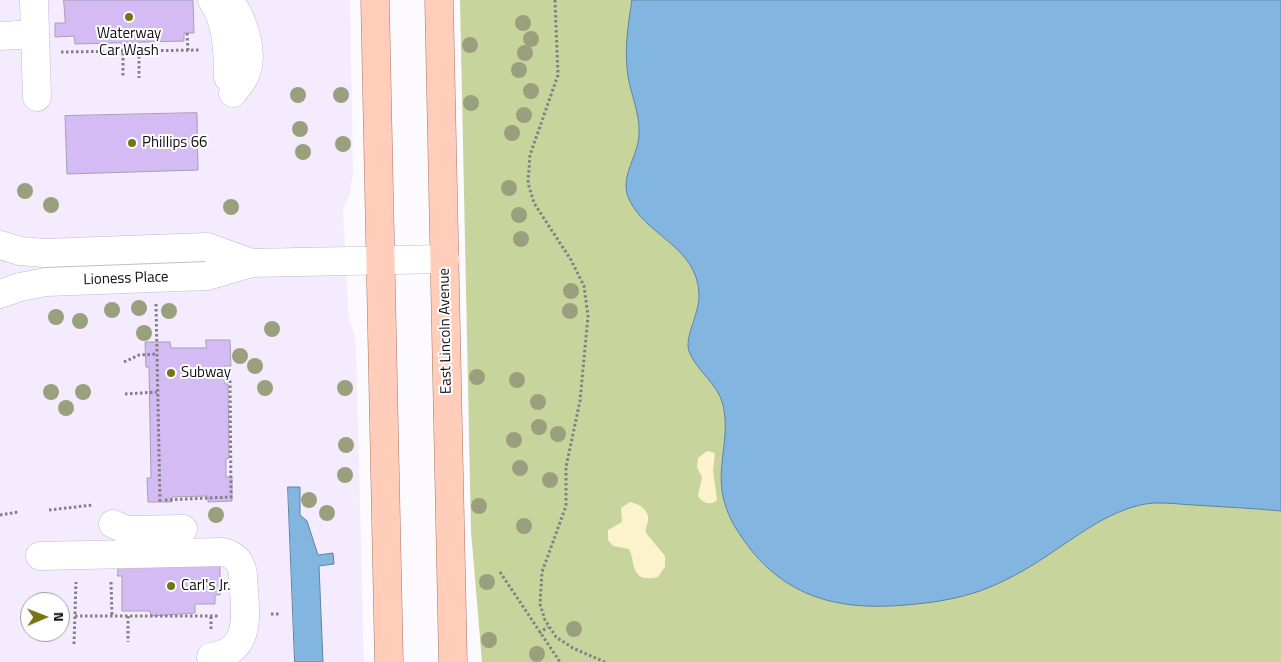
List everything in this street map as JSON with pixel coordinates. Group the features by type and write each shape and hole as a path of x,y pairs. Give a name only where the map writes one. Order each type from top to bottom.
{"main road":[{"path":"375,0 389,662"},
{"name":"East Lincoln Avenue","path":"439,0 453,662"}],"street":[{"path":"212,0 219,10 228,44 228,77 233,93 246,73 247,50 243,21 228,0"},
{"path":"0,17 35,16"},
{"path":"0,36 35,16"},
{"path":"35,16 37,97"},
{"name":"Lioness Place","path":"0,245 20,251 45,253 207,247 251,263"},
{"name":"Lioness Place","path":"0,294 20,287 46,282 207,276 251,263 444,259"},
{"path":"104,515 127,530 183,529"},
{"path":"40,556 223,552 235,556 242,566 243,574 243,634 234,649 211,657"}],"path":[{"path":"555,0 558,75 530,155 528,183 534,203 581,280 587,297 588,316 580,400 566,467 566,506 545,563 540,589 540,604 548,627 556,637 567,645 605,662"},
{"path":"187,33 188,50"},
{"path":"123,43 124,78"},
{"path":"56,53 204,50"},
{"path":"138,51 139,78"},
{"path":"156,296 160,507"},
{"path":"124,362 139,355 157,354"},
{"path":"160,500 232,497 230,380"},
{"path":"125,394 157,392"},
{"path":"49,510 104,515"},
{"path":"0,515 18,512"},
{"path":"500,572 560,662"},
{"path":"111,578 112,616"},
{"path":"74,644 76,580"},
{"path":"75,616 222,616"},
{"path":"128,616 128,642"},
{"path":"539,633 548,627"}],"shaded area":[{"path":"0,0 350,0 353,173 350,194 343,209 349,320 354,332 356,345 364,662 0,662"}],"green space":[{"path":"460,0 1281,0 1281,662 482,662 471,531"}],"sand":[{"path":"707,451 715,453 713,470 717,500 709,503 698,496 702,477 697,467 698,458"},
{"path":"630,502 637,504 646,511 648,521 646,533 665,556 665,567 658,577 642,577 635,570 629,549 613,546 608,540 608,530 622,522 621,508"}],"water":[{"path":"632,0 1281,0 1281,511 1166,503 1153,503 1128,508 1097,523 1020,573 1000,583 964,596 924,603 869,606 826,600 805,593 786,582 768,568 739,534 730,517 722,492 721,479 725,430 723,405 717,390 692,358 688,345 699,301 696,277 680,252 646,222 636,210 628,197 626,189 626,181 639,134 638,119 629,83 626,57"},
{"path":"288,487 300,487 300,515 307,521 318,555 333,553 334,564 319,566 323,662 295,662"}],"building":[{"name":"Waterway Car Wash","path":"64,0 193,0 194,33 184,33 184,41 75,44 74,36 55,37 55,23 65,23"},
{"name":"Phillips 66","path":"197,113 198,170 67,174 65,116"},
{"path":"206,340 230,340 231,366 224,366 225,384 228,384 229,458 226,459 226,477 232,477 232,501 208,502 208,496 172,497 172,502 148,502 147,478 151,478 149,367 146,367 145,342 170,342 171,348 206,348"},
{"name":"Carl's Jr.","path":"119,558 220,563 220,595 215,595 215,604 195,604 195,613 151,616 150,611 122,611 122,576 118,576"}],"place":[{"name":"Waterway Car Wash","path":"129,17"},
{"name":"Phillips 66","path":"132,143"},
{"name":"Subway","path":"171,373"},
{"name":"Carl's Jr.","path":"171,586"}]}
